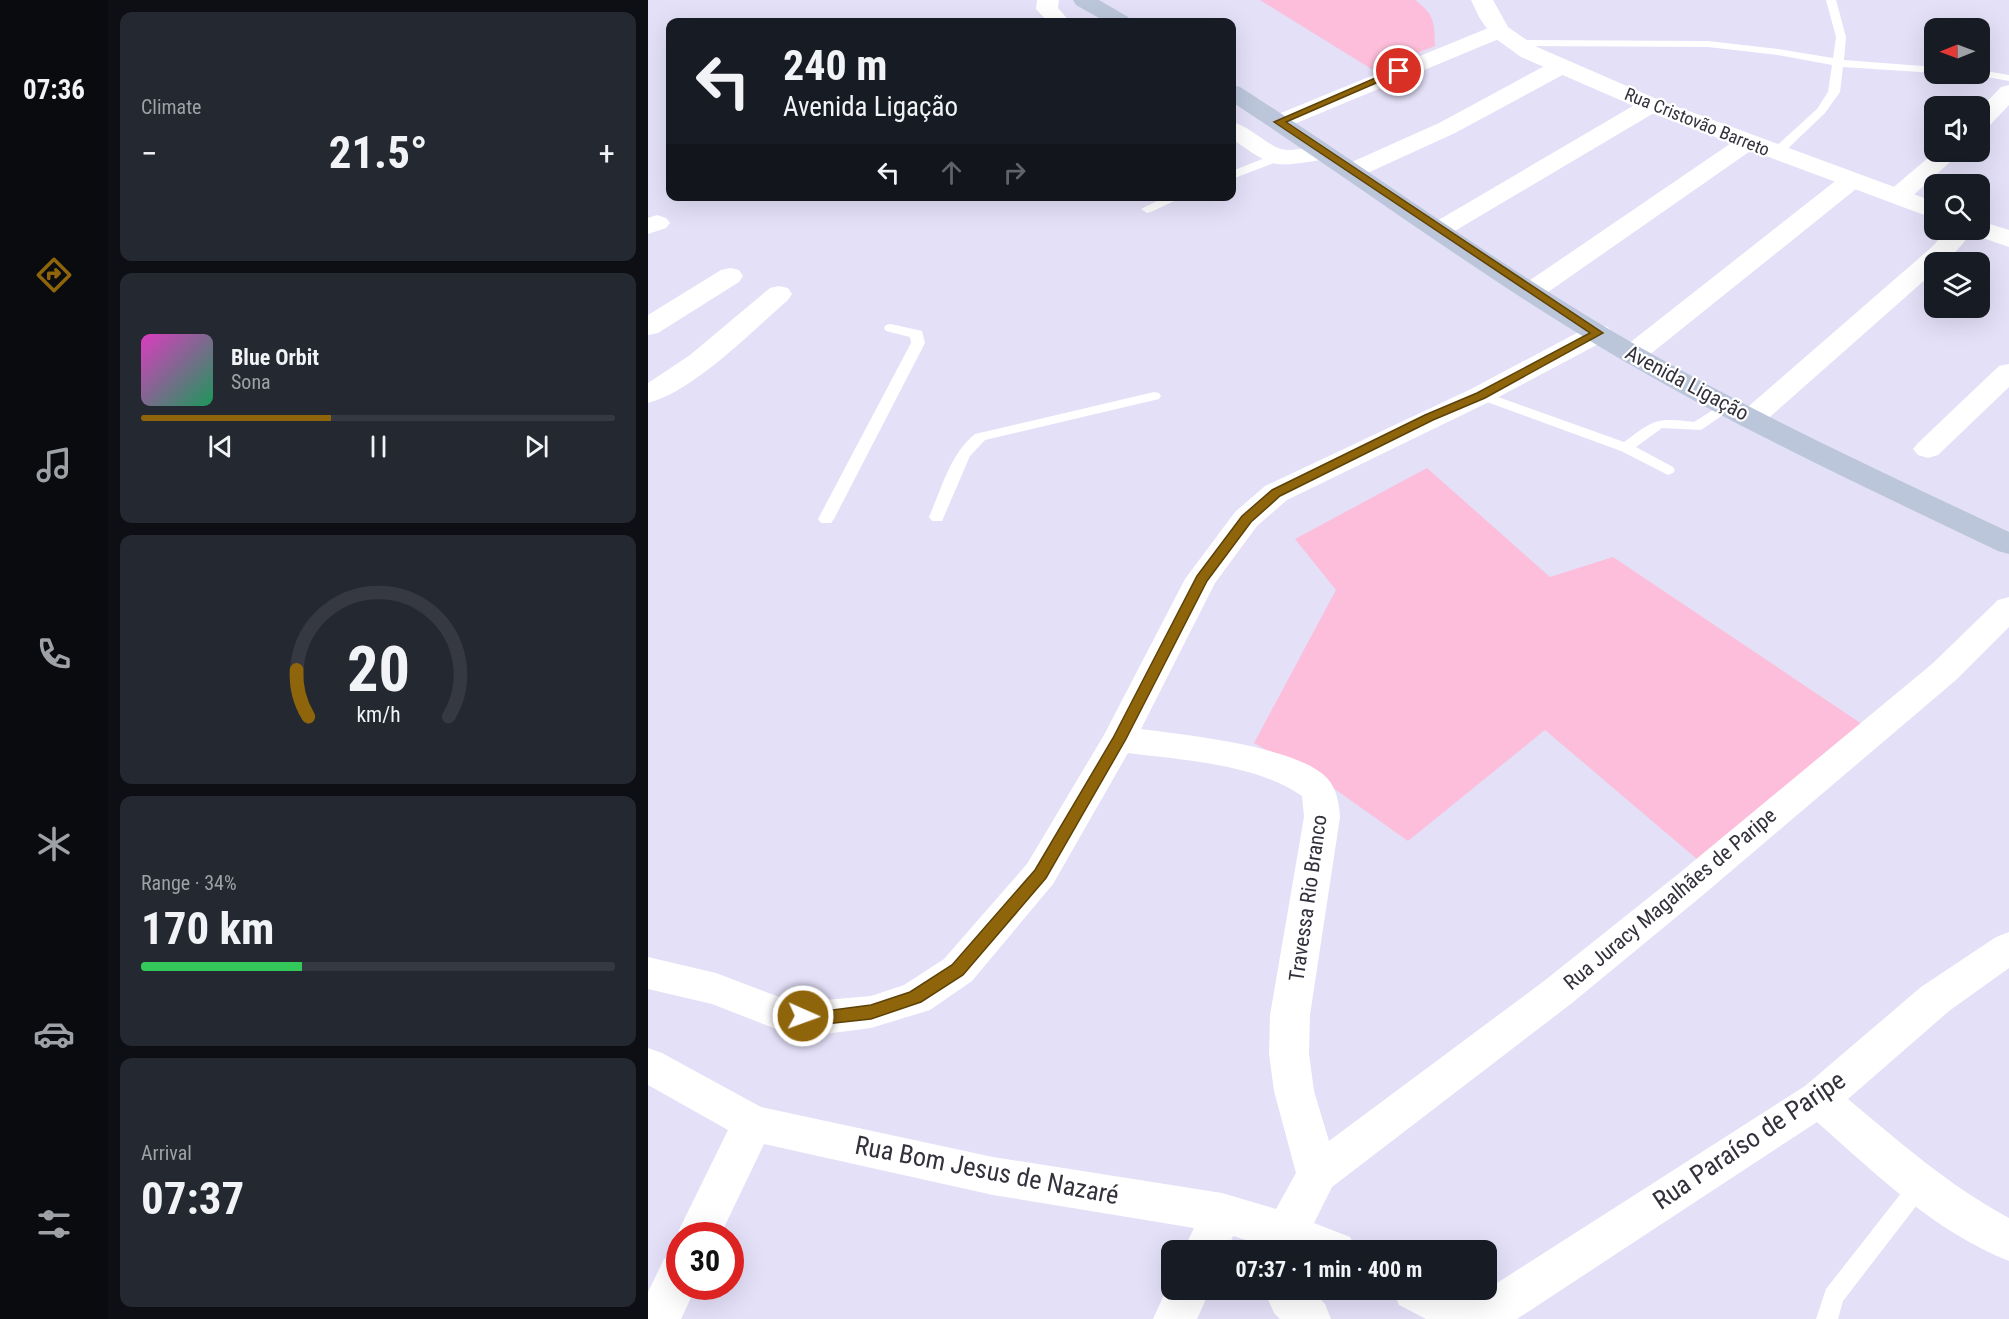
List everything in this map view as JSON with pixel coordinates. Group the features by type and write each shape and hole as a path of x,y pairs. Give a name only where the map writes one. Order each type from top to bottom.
{"main road":[{"path":"1084,0 1113,18"},
{"name":"Avenida Ligação","path":"1236,95 1532,291 1633,354 1741,412 2009,544"}],"street":[{"path":"1048,0 1047,9 1055,18"},
{"path":"1279,122 1504,37 1482,0"},
{"name":"Rua Cristovão Barreto","path":"1504,37 1560,67 1651,105 1924,207"},
{"path":"1352,171 1447,128 1560,67"},
{"path":"1990,112 2009,92"},
{"path":"1439,230 1651,105"},
{"path":"1236,131 1278,157 1324,152"},
{"path":"1532,291 1748,142"},
{"path":"1898,196 1937,162"},
{"path":"1633,354 1852,180"},
{"path":"1990,232 2009,239"},
{"path":"1741,412 1953,240"},
{"path":"648,327 730,276"},
{"path":"648,394 662,387 722,342 779,294"},
{"path":"648,973 716,989 781,1014 825,1017 848,1015 871,1012 916,998 957,970 1040,874 1119,739 1201,579 1246,519 1276,493 1481,395 1598,333"},
{"path":"1928,449 2009,372"},
{"name":"Rua Juracy Magalhães de Paripe","path":"1317,1174 1558,992 1681,892 1944,672 2009,608"},
{"name":"Travessa Rio Branco","path":"1119,739 1228,756 1269,766 1303,778 1321,797 1322,817 1290,1015 1288,1054 1294,1091 1317,1174"},
{"name":"Rua Paraíso de Paripe","path":"1478,1319 1819,1099 1935,999 2009,948"},
{"name":"Rua Bom Jesus de Nazaré","path":"648,1065 753,1123 993,1176 1222,1213 1283,1240"},
{"path":"1819,1099 1920,1185 1954,1210 2009,1241"},
{"path":"705,1222 753,1123"},
{"path":"1285,1240 1317,1174"},
{"path":"1210,1240 1222,1213"},
{"path":"658,1319 667,1300"},
{"path":"1175,1319 1184,1300"},
{"path":"1292,1300 1309,1319"},
{"path":"1434,1300 1471,1319"}],"lane":[{"path":"1776,153 1825,105 1834,92 1841,37 1831,0"},
{"path":"1504,37 1708,44 1778,52 1839,63 1924,69"},
{"path":"1990,75 2009,78"},
{"path":"1236,173 1278,157"},
{"path":"1147,209 1167,201"},
{"path":"826,519 918,342 917,334 891,328"},
{"path":"1481,395 1626,448 1668,471"},
{"path":"937,517 963,456 968,447 980,436 1154,396"},
{"path":"1626,448 1658,424 1668,423 1690,428 1741,412"},
{"path":"1827,1319 1834,1296 1920,1185"}],"shaded area":[{"path":"1260,0 1415,0 1430,15 1435,46 1373,70"},
{"path":"1427,468 1550,577 1613,557 1871,730 1711,871 1545,730 1408,841 1329,785 1254,743 1336,590 1295,539"}],"route":[{"path":"803,1016 825,1017 871,1012 916,998 957,970 1040,874 1119,739 1201,579 1246,519 1276,493 1481,395 1598,333 1439,230 1279,122 1399,71"}]}
